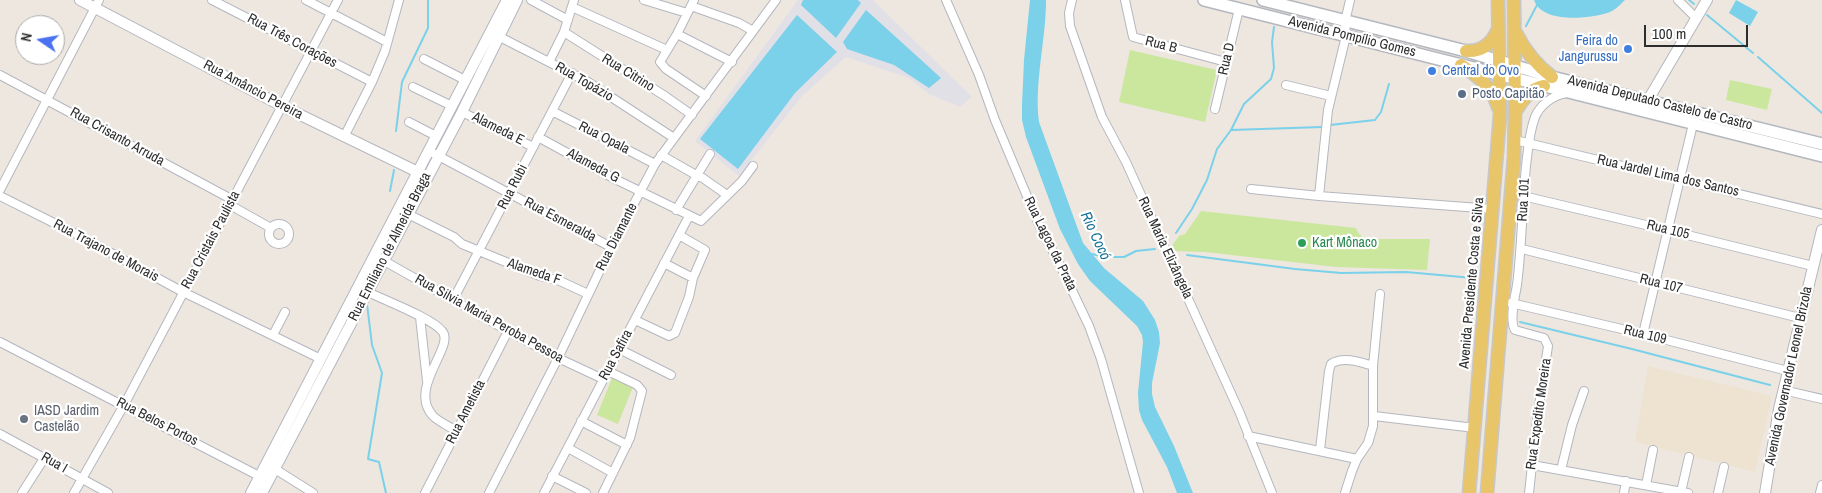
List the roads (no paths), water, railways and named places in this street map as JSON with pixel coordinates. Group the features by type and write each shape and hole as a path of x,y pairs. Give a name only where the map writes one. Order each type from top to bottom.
{"main road":[{"name":"Avenida Pompílio Gomes","path":"1204,0 1499,75"},
{"name":"Avenida Pompílio Gomes","path":"1263,0 1499,61"},
{"name":"Avenida Presidente Costa e Silva","path":"1469,493 1500,115 1498,0"},
{"path":"1486,493 1501,300 1517,197 1514,140 1514,0"},
{"path":"1466,51 1476,52 1486,47 1498,29"},
{"path":"1515,31 1530,58 1540,68 1548,82 1530,92 1515,112"},
{"name":"Avenida Deputado Castelo de Castro","path":"1499,61 1515,72 1548,82 1648,100 1822,144"},
{"path":"1462,65 1485,82 1495,98 1500,115"},
{"name":"Avenida Deputado Castelo de Castro","path":"1499,75 1515,72"},
{"name":"Avenida Deputado Castelo de Castro","path":"1548,82 1570,92 1822,156"},
{"path":"1732,133 1736,122"},
{"path":"1748,137 1751,126"},
{"path":"1494,195 1517,197"},
{"path":"1482,344 1498,344"},
{"path":"1475,425 1491,423"}],"street":[{"name":"Rua Amâncio Pereira","path":"80,0 97,4 282,106 422,174"},
{"path":"306,0 387,42"},
{"name":"Rua Cristais Paulista","path":"74,493 124,405 338,0"},
{"path":"344,137 372,82 387,42 399,0"},
{"name":"Rua Emíliano de Almeida Braga","path":"262,493 276,474 368,292 380,258 422,174 462,112 494,34 505,0"},
{"name":"Rua Emíliano de Almeida Braga","path":"434,153 436,136 465,80 518,0"},
{"path":"531,0 568,20"},
{"path":"644,0 686,13"},
{"name":"Rua Diamante","path":"489,493 655,164 776,0"},
{"name":"Rua Lagoa da Prata","path":"946,0 979,75 995,120 1040,227 1089,326 1101,359 1138,493"},
{"name":"Rua Maria Elizângela","path":"1072,0 1069,13 1070,26 1102,117 1126,162 1239,411 1272,493"},
{"name":"Rua B","path":"1125,0 1133,37 1226,62"},
{"path":"1319,196 1331,96 1346,36 1344,22 1350,0"},
{"path":"1678,0 1696,18"},
{"path":"1648,100 1707,0"},
{"name":"Rua Três Corações","path":"217,1 311,52 372,82"},
{"path":"706,96 663,67 660,62 693,3 753,31"},
{"path":"0,190 97,4"},
{"path":"549,62 564,32 573,4 667,50"},
{"name":"Rua D","path":"1215,109 1239,9"},
{"name":"Rua Citrino","path":"564,32 692,115"},
{"name":"Rua Topázio","path":"494,34 572,73 674,138"},
{"path":"677,34 732,62"},
{"path":"424,59 465,80"},
{"name":"Rua Rubi","path":"453,300 572,73"},
{"name":"Rua Crisanto Arruda","path":"0,75 47,99 232,202 271,228"},
{"path":"1286,85 1331,96"},
{"path":"413,87 452,106"},
{"name":"Rua 101","path":"1514,329 1512,319 1522,249 1517,197 1529,143 1536,115 1544,105 1558,94 1570,92"},
{"name":"Rua Opala","path":"552,111 655,164"},
{"name":"Alameda E","path":"462,112 533,147"},
{"path":"410,122 436,136"},
{"path":"1643,334 1692,124"},
{"name":"Alameda G","path":"538,137 641,192 701,221 727,195"},
{"name":"Rua Jardel Lima dos Santos","path":"1514,140 1680,178 1822,214"},
{"name":"Rua Esmeralda","path":"434,153 612,247"},
{"path":"676,210 710,154"},
{"path":"661,155 697,175 727,195 742,181 753,166"},
{"name":"Rua Emíliano de Almeida Braga","path":"251,493 321,359 408,214 422,174"},
{"path":"1251,189 1493,209"},
{"name":"Rua Trajano de Morais","path":"0,196 76,234 183,292 321,359"},
{"name":"Rua 105","path":"1517,197 1667,230 1813,266"},
{"name":"Alameda F","path":"408,214 454,237 462,244 540,276 560,281 588,294"},
{"name":"Rua Safira","path":"544,493 689,216"},
{"name":"Avenida Governador Leonel Brizola","path":"1765,493 1772,442 1783,390 1822,230"},
{"path":"635,320 669,336 674,333 705,250 679,235"},
{"name":"Rua 107","path":"1522,249 1800,318"},
{"name":"Rua Silvia Maria Peroba Pessoa","path":"380,258 508,331 558,358 603,379"},
{"path":"664,263 693,278"},
{"path":"368,292 440,328 445,335 446,339 427,381"},
{"path":"1345,493 1357,459 1371,435 1374,416 1373,366 1380,294"},
{"name":"Rua 109","path":"1501,300 1788,371"},
{"path":"273,335 285,312"},
{"path":"420,317 427,381 427,405 435,418 456,430"},
{"name":"Rua Expedito Moreira","path":"1514,329 1544,338 1548,346 1529,493"},
{"name":"Rua Ametista","path":"425,493 508,331"},
{"name":"Rua Belos Portos","path":"0,342 261,476"},
{"path":"619,350 671,375"},
{"path":"1320,450 1331,364 1340,360 1348,360 1373,366"},
{"path":"603,493 626,445 642,392 638,385 608,371"},
{"path":"1783,390 1822,399"},
{"path":"1561,470 1572,425 1584,391"},
{"path":"1374,416 1475,425"},
{"path":"581,421 626,445"},
{"name":"Rua I","path":"0,434 108,493"},
{"path":"1248,436 1357,459"},
{"path":"568,448 613,473"},
{"path":"1646,485 1653,450"},
{"path":"22,493 45,457"},
{"path":"1532,465 1684,492 1689,457"},
{"path":"1718,493 1724,467"},
{"path":"276,474 313,493"},
{"path":"552,476 586,493"},
{"path":"1624,493 1626,481"},
{"path":"1820,493 1822,485"}],"water":[{"path":"803,0 858,0 861,3 836,38 801,5"},
{"name":"Rio Cocó","path":"1030,0 1046,0 1038,92 1039,122 1083,243 1104,268 1143,301 1155,320 1160,343 1152,383 1152,394 1155,407 1174,446 1193,493 1177,493 1167,467 1142,420 1139,410 1138,393 1142,335 1137,326 1090,281 1078,264 1060,229 1026,137 1022,120 1022,105"},
{"path":"1534,0 1625,0 1610,12 1580,18 1568,18 1547,13 1539,8"},
{"path":"1736,0 1758,12 1750,26 1729,13"},
{"path":"866,10 941,78 929,88 894,65 847,49 843,42"},
{"path":"797,15 837,52 795,93 738,169 700,139"}],"waterway":[{"path":"396,131 402,82 428,28 428,0"},
{"path":"1689,0 1694,4"},
{"path":"1526,26 1537,5"},
{"path":"1707,15 1753,53"},
{"path":"1231,130 1244,104 1271,79 1274,68 1272,42 1274,27"},
{"path":"1758,57 1822,113"},
{"path":"1330,125 1375,120 1381,112 1389,84"},
{"path":"1176,233 1192,209 1207,180 1217,149 1231,130 1322,127"},
{"path":"390,191 394,170"},
{"path":"1092,254 1104,257 1124,257 1136,251 1155,249"},
{"path":"1187,255 1341,273 1406,272 1473,278"},
{"path":"367,304 372,345 382,373 368,459 379,462 386,493"},
{"path":"1520,322 1770,385"}],"place":[{"name":"Feira do Jangurussu","path":"1628,49"},
{"name":"Central do Ovo","path":"1432,71"},
{"name":"Posto Capitão","path":"1462,94"},
{"name":"Kart Mônaco","path":"1302,243"},
{"name":"IASD Jardim Castelão","path":"24,419"}]}
